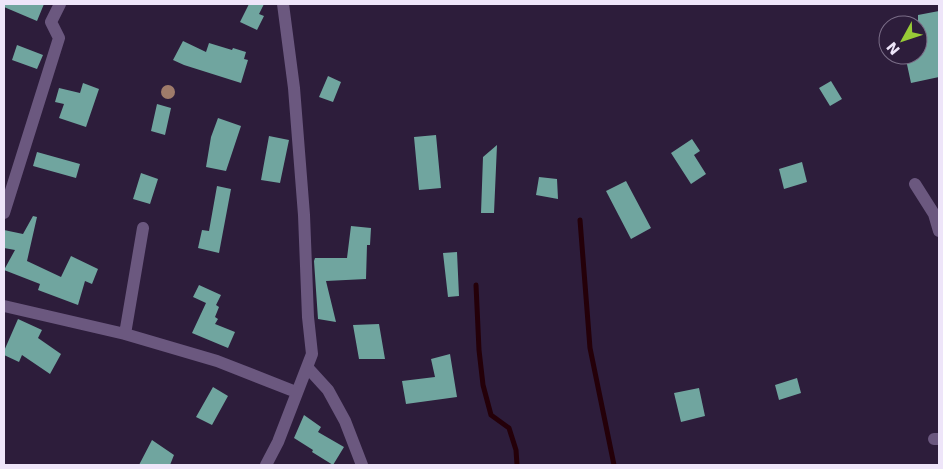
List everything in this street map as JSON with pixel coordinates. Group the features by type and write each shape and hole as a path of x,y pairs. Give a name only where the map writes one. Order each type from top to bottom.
{"street":[{"path":"4,214 59,38 51,22 60,4"},
{"path":"266,465 278,442 312,354 294,88 283,4"},
{"path":"915,184 934,214 939,231"},
{"path":"125,334 143,228"},
{"path":"4,306 125,334 217,361 296,392"},
{"path":"306,367 328,390 345,421 362,465"}],"building":[{"path":"4,4 44,4 37,21 4,7"},
{"path":"249,4 264,4 259,14 264,16 257,30 240,22"},
{"path":"939,11 939,77 911,83 907,65 928,65 928,15 918,15"},
{"path":"183,41 206,52 209,43 246,52 244,59 248,60 241,83 173,60"},
{"path":"17,45 43,55 37,69 12,60"},
{"path":"328,76 341,82 333,102 319,97"},
{"path":"831,81 842,99 830,106 819,88"},
{"path":"83,83 99,89 86,127 59,118 64,104 55,102 59,88 80,93"},
{"path":"157,104 171,108 165,135 151,131"},
{"path":"218,118 241,126 226,171 206,167 211,137"},
{"path":"436,135 441,188 419,190 414,137"},
{"path":"269,136 289,140 280,183 261,180"},
{"path":"692,139 700,151 694,155 706,174 691,184 671,153"},
{"path":"497,145 494,213 481,213 483,157"},
{"path":"37,152 80,164 76,178 33,166"},
{"path":"802,162 807,182 784,189 779,169"},
{"path":"141,173 158,179 150,204 133,199"},
{"path":"539,177 557,179 558,199 536,195"},
{"path":"626,181 651,228 631,239 606,191"},
{"path":"217,186 231,189 219,253 198,248 202,230 209,231"},
{"path":"33,216 37,217 27,261 61,277 71,256 98,269 92,284 85,281 78,305 38,290 40,284 4,270 15,250 4,248 4,230 23,234"},
{"path":"351,226 371,228 370,245 367,245 366,279 326,281 336,322 318,319 315,258 347,258"},
{"path":"457,252 459,296 448,297 443,253"},
{"path":"199,285 221,295 216,305 219,307 215,317 218,319 215,324 235,332 228,348 192,333 206,303 193,297"},
{"path":"18,319 42,330 38,338 61,354 50,374 22,355 19,362 4,355"},
{"path":"379,324 385,359 359,359 353,325"},
{"path":"450,354 457,397 406,404 402,381 435,377 431,359"},
{"path":"797,378 801,393 779,400 775,385"},
{"path":"213,387 228,396 212,425 196,417"},
{"path":"699,388 705,416 681,422 674,393"},
{"path":"304,415 321,427 318,432 344,447 333,465 294,438"},
{"path":"152,440 174,455 170,465 139,465"}],"waterway":[{"path":"580,220 590,348 614,465"},
{"path":"476,285 479,350 483,385 491,415 509,428 516,450 517,465"}]}
